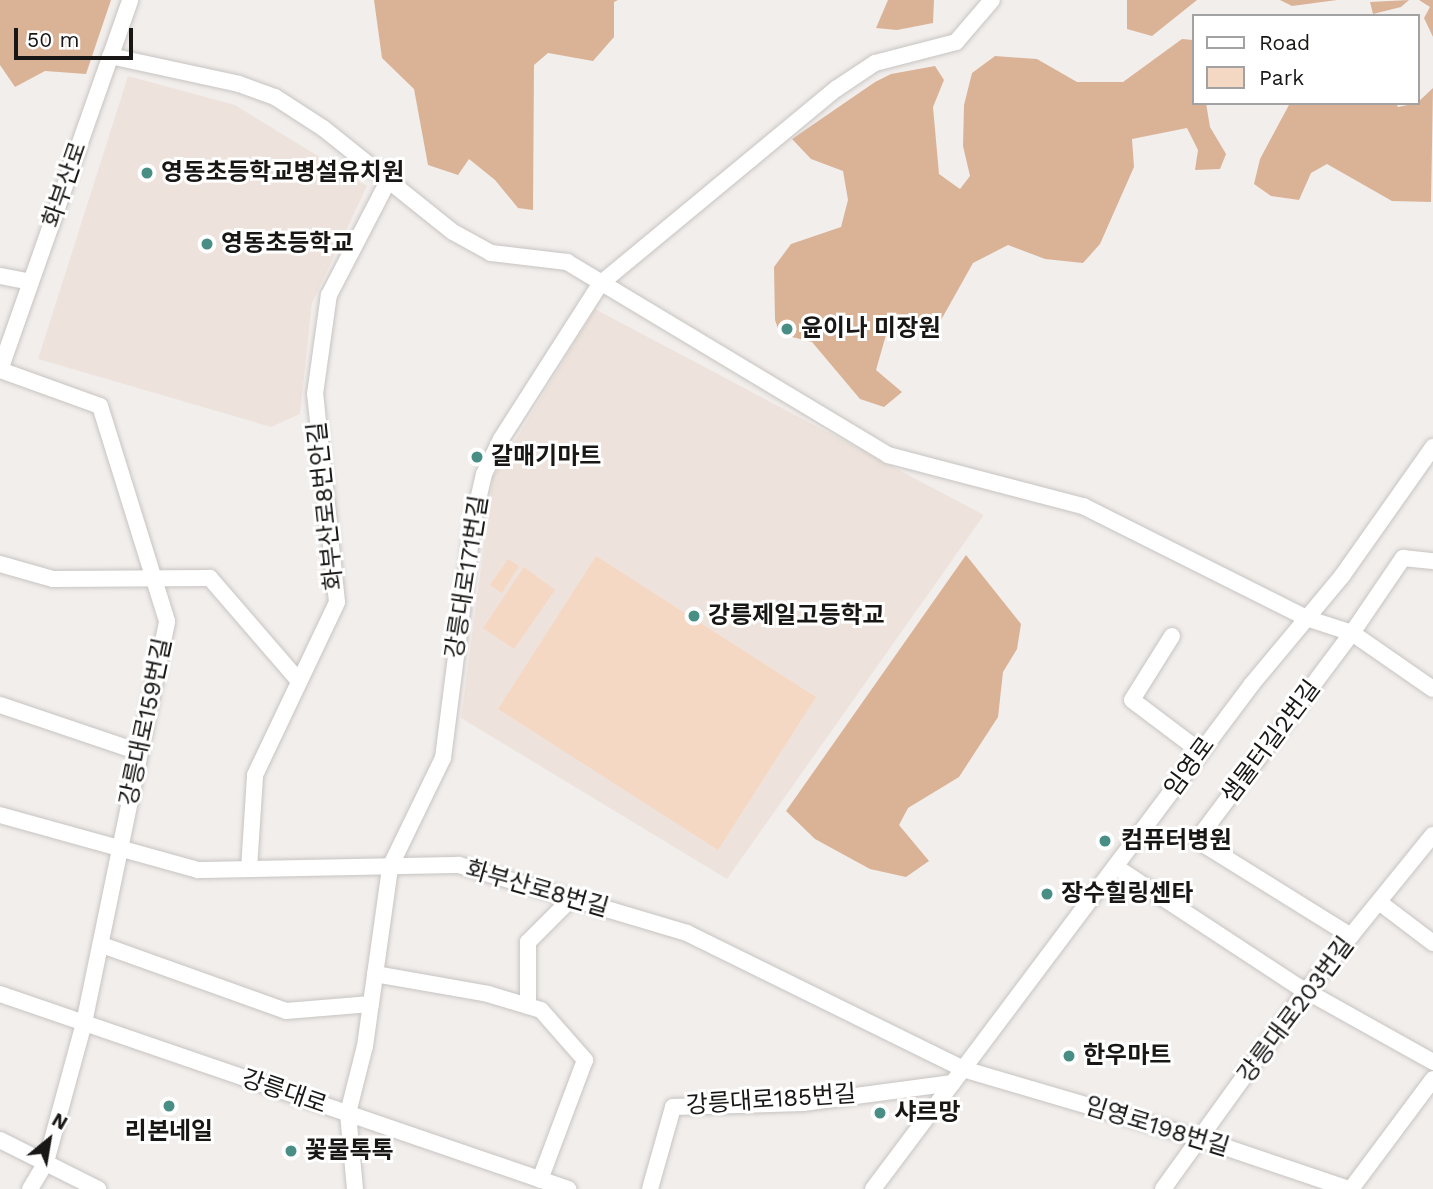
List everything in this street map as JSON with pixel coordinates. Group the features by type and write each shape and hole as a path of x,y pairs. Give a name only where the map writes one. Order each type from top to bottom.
{"street":[{"name":"화부산로","path":"0,370 130,0"},
{"name":"강릉대로171번길","path":"355,1189 348,1114 371,1004 390,867 443,758 458,624 484,474 501,439 600,284 836,89 875,63 956,42 992,0"},
{"path":"110,56 239,84 275,97 323,128 453,232 491,253 567,262 888,455 1083,506 1309,619 1352,634 1433,688"},
{"name":"화부산로8번안길","path":"249,869 255,775 337,602 315,394 329,295 388,181"},
{"path":"0,276 30,282"},
{"name":"강릉대로159번길","path":"0,370 100,406 167,621 84,1023 46,1162 30,1189"},
{"name":"임영로","path":"873,1189 1201,752 1309,619 1433,447"},
{"path":"1352,634 1402,558 1433,561"},
{"path":"0,564 53,579 210,578 298,680"},
{"name":"샘물터길2번길","path":"1351,936 1197,840 1352,634"},
{"path":"1172,636 1132,700 1201,752"},
{"path":"0,705 139,752"},
{"name":"화부산로8번길","path":"0,815 198,870 458,865 688,933 958,1076"},
{"name":"강릉대로203번길","path":"1163,1189 1306,991 1433,835"},
{"path":"1116,867 1306,991 1433,1062"},
{"path":"528,1006 528,942 571,899"},
{"path":"1378,902 1433,943"},
{"path":"102,945 286,1011 371,1004"},
{"path":"375,974 541,1010 585,1060 540,1180"},
{"name":"강릉대로","path":"0,994 568,1189"},
{"name":"임영로198번길","path":"958,1076 1201,1139 1350,1189"},
{"name":"강릉대로185번길","path":"650,1189 673,1107 803,1102 958,1076"},
{"path":"1350,1189 1433,1079"},
{"path":"0,1140 98,1189"}],"shaded area":[{"path":"0,0 111,0 86,74 45,71 15,87 0,65"},
{"path":"374,0 618,0 614,2 614,37 593,61 548,53 534,65 533,210 518,208 495,180 469,159 458,175 428,165 414,89 382,58"},
{"path":"888,0 934,0 933,23 897,30 876,28"},
{"path":"1127,0 1197,0 1152,36 1127,29"},
{"path":"1280,0 1337,0 1292,6"},
{"path":"1409,0 1401,7 1373,14 1370,2"},
{"path":"1419,0 1433,0 1433,37 1424,18 1430,7"},
{"path":"1182,39 1192,40 1192,105 1206,105 1210,127 1226,154 1220,169 1195,170 1198,150 1187,128 1132,139 1134,167 1100,244 1083,263 1045,259 1008,245 973,263 936,329 888,328 876,370 902,392 884,407 860,399 812,342 780,334 775,320 774,267 791,244 841,227 848,200 843,171 811,159 792,139 875,82 891,74 935,66 944,80 933,107 939,174 960,189 970,176 963,146 964,105 972,73 995,56 1037,59 1077,82 1123,82"},
{"name":"영동초등학교","path":"128,76 235,105 367,186 312,303 300,414 271,427 38,359"},
{"path":"1433,88 1431,202 1392,201 1327,164 1311,173 1299,200 1271,196 1254,184 1260,159 1289,105 1398,107 1419,105 1419,101"},
{"name":"강릉제일고등학교","path":"595,309 984,515 727,879 461,718 493,477"},
{"path":"966,555 1021,624 1017,649 1003,672 998,717 959,777 908,808 899,825 929,861 906,877 870,869 815,839 786,811"}],"green space":[{"path":"596,556 816,697 718,850 498,709"},
{"path":"508,559 519,566 502,593 490,585"},
{"path":"524,567 555,590 514,649 483,628"}],"place":[{"name":"영동초등학교병설유치원","path":"147,173"},
{"name":"영동초등학교","path":"207,244"},
{"name":"윤이나 미장원","path":"787,329"},
{"name":"갈매기마트","path":"477,457"},
{"name":"강릉제일고등학교","path":"694,616"},
{"name":"컴퓨터병원","path":"1105,841"},
{"name":"장수힐링센타","path":"1047,894"},
{"name":"한우마트","path":"1069,1056"},
{"name":"리본네일","path":"169,1106"},
{"name":"샤르망","path":"880,1113"},
{"name":"꽃물톡톡","path":"291,1151"}]}
